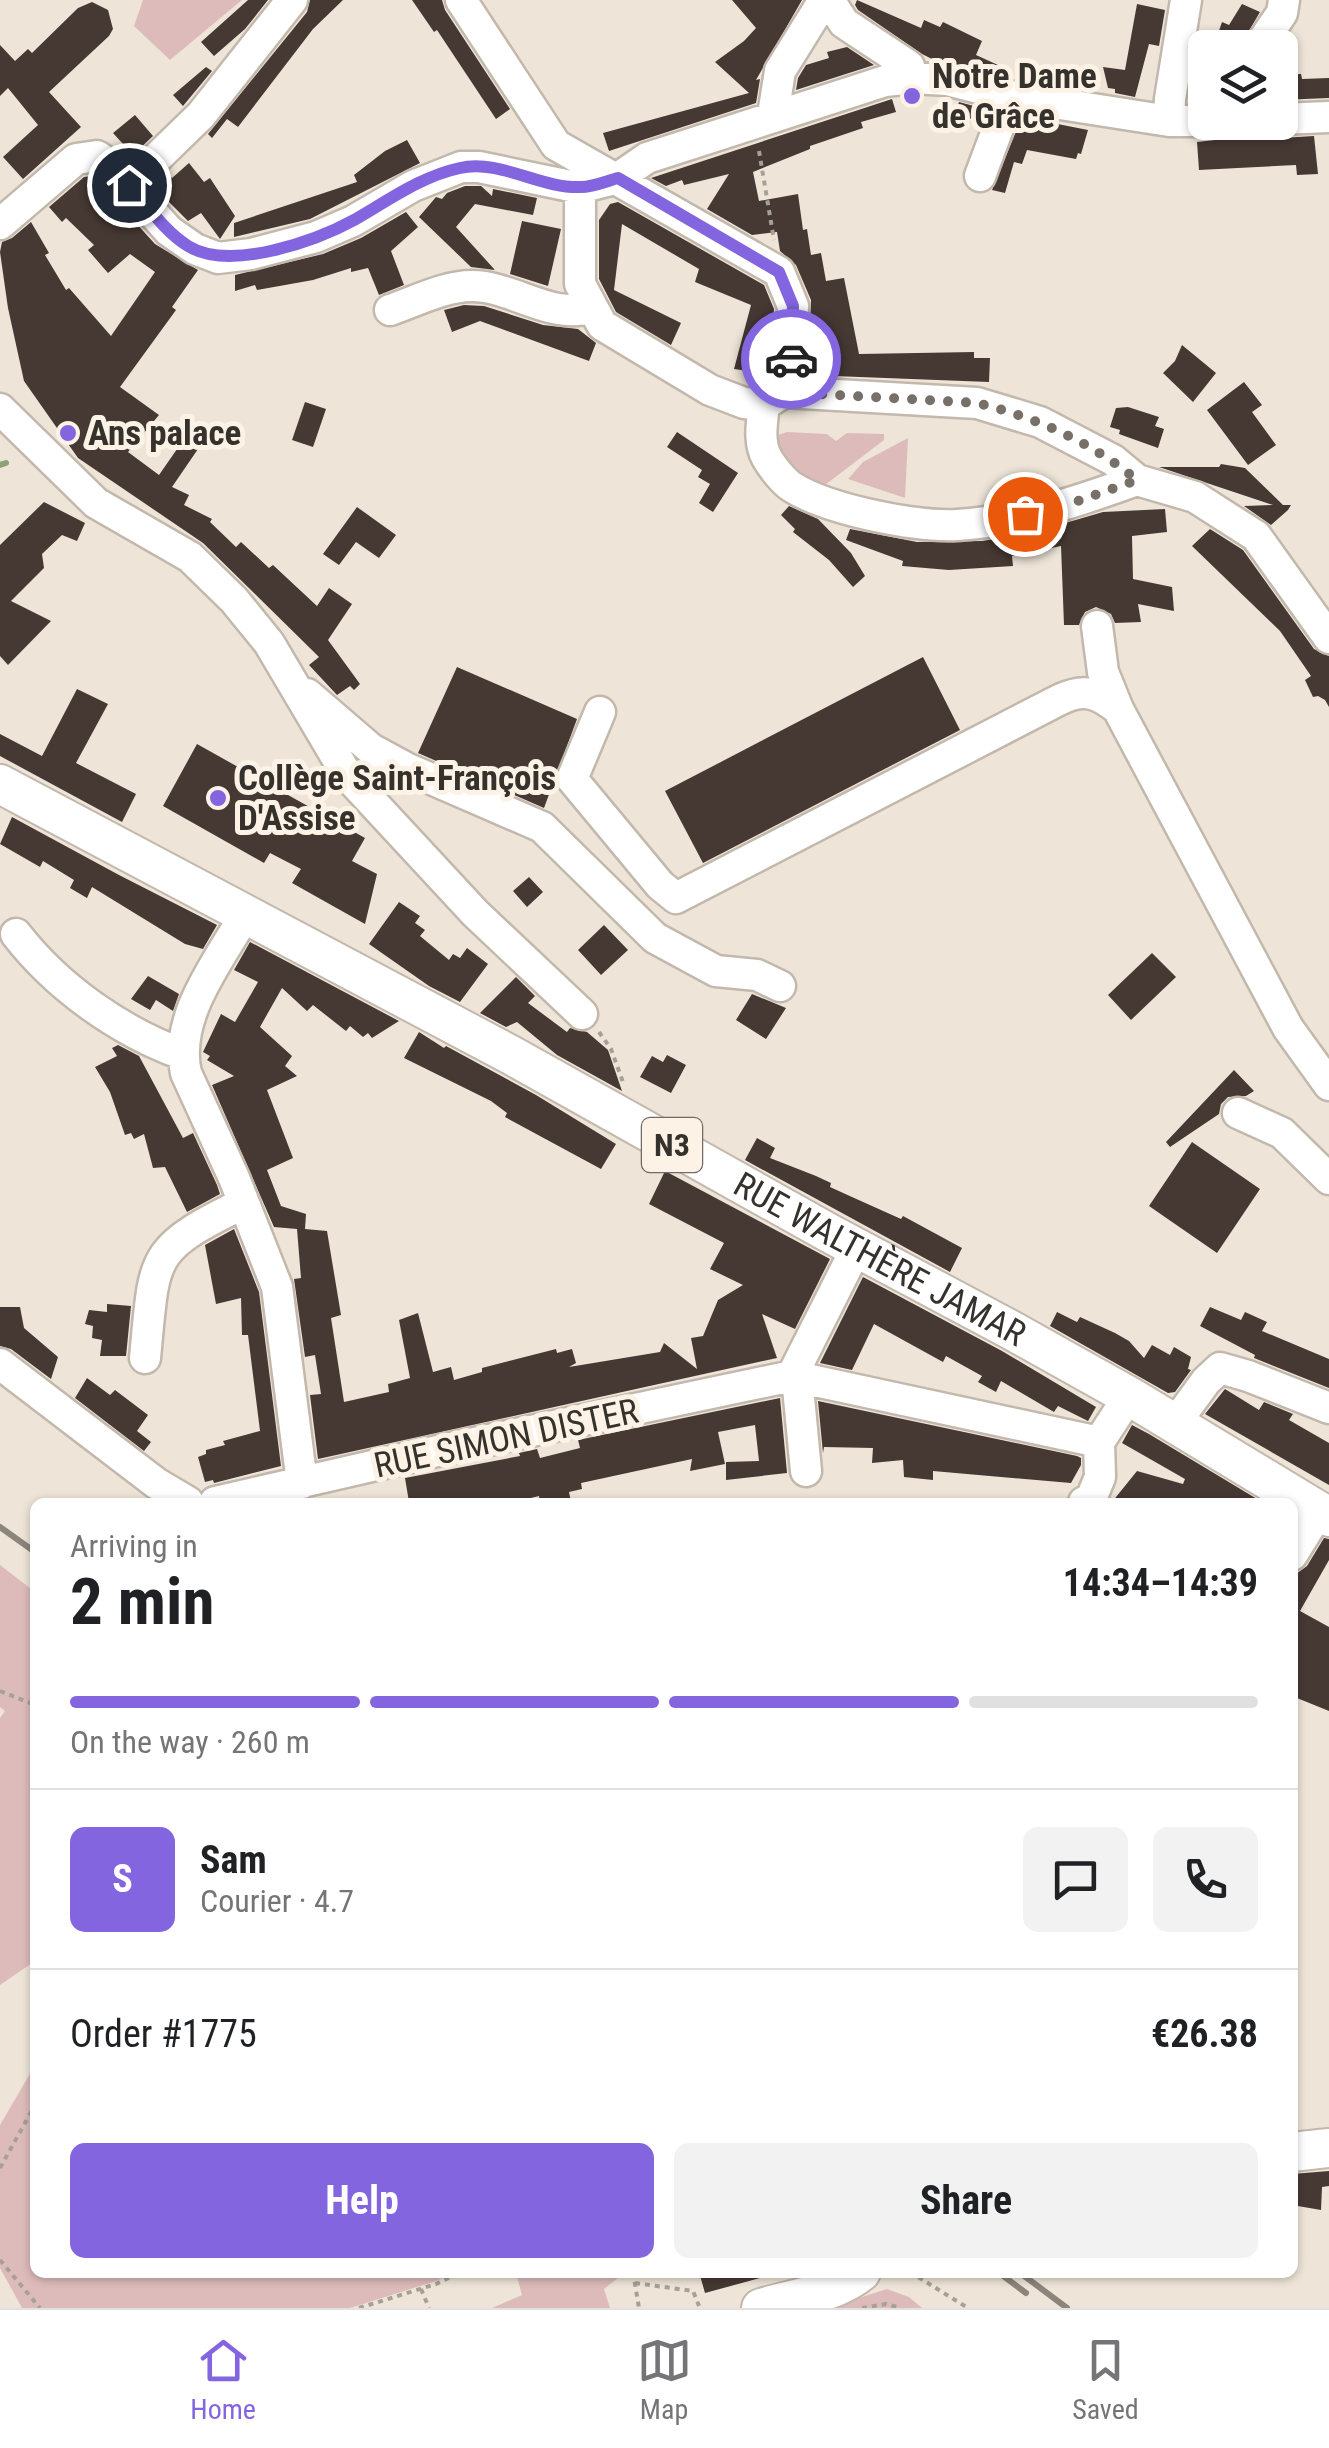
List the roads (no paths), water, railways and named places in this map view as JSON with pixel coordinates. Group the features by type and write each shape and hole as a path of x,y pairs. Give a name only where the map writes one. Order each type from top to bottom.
{"main road":[{"name":"RUE WALTHÈRE JAMAR","path":"0,784 611,1110 1129,1396 1297,1498"},
{"name":"RUE WALTHÈRE JAMAR","path":"1298,1499 1324,1514"},
{"path":"1298,2151 1329,2148"},
{"path":"761,2308 854,2278"}],"street":[{"path":"129,185 202,115 292,0"},
{"path":"462,0 556,144 779,272 793,306 790,368 760,430 766,457 790,486 900,522 957,525 1058,508 1137,480"},
{"path":"764,118 780,71 826,0 844,23 909,66 913,78"},
{"path":"1186,0 1170,99 1186,122"},
{"path":"1270,30 1282,13 1284,0"},
{"path":"0,224 76,160 97,156 184,244 218,258 251,254 316,237 353,221 413,186 461,167 480,167 580,188 618,178 647,158 764,118 885,81 913,78 948,80 1010,96 1186,122"},
{"path":"980,176 1010,96"},
{"path":"1298,118 1329,117"},
{"path":"580,188 580,284 592,307 602,325 684,376 744,403 774,398 977,403 1040,422 1113,460 1137,480 1196,497 1256,536 1329,638"},
{"path":"390,310 458,287 477,286 574,314 592,307"},
{"path":"0,408 96,502 190,557 234,600 269,643 331,751 363,794 488,926 582,1014"},
{"path":"1097,626 1103,672 1118,709 1288,1028 1329,1085"},
{"path":"295,688 322,704 372,749 406,768 542,826 655,938 716,971 757,975 780,986"},
{"path":"600,712 572,779 660,885 676,898 1075,692 1098,693 1118,709"},
{"path":"246,912 196,1004 183,1039 182,1054 280,1300 302,1483"},
{"path":"16,934 49,970 106,1014 133,1033 182,1054"},
{"path":"1238,1114 1282,1133 1329,1179"},
{"path":"145,1358 153,1278 162,1255 190,1231 244,1204"},
{"path":"806,1471 795,1376 856,1247"},
{"path":"0,1364 181,1498"},
{"path":"1174,1425 1206,1380 1220,1368 1329,1408"},
{"name":"RUE SIMON DISTER","path":"233,1498 795,1376 1099,1442"},
{"path":"1091,1498 1100,1477 1099,1442 1129,1396"},
{"path":"1298,1548 1324,1514"}],"waterway":[{"path":"0,465 6,463"}],"railway":[{"path":"0,1527 30,1548"},
{"path":"1006,2278 1026,2293"},
{"path":"1027,2278 1067,2308"}],"place":[{"name":"Notre Dame de Grâce","path":"912,96"},
{"name":"Ans palace","path":"68,433"},
{"name":"Collège Saint-François D'Assise","path":"218,798"}]}
